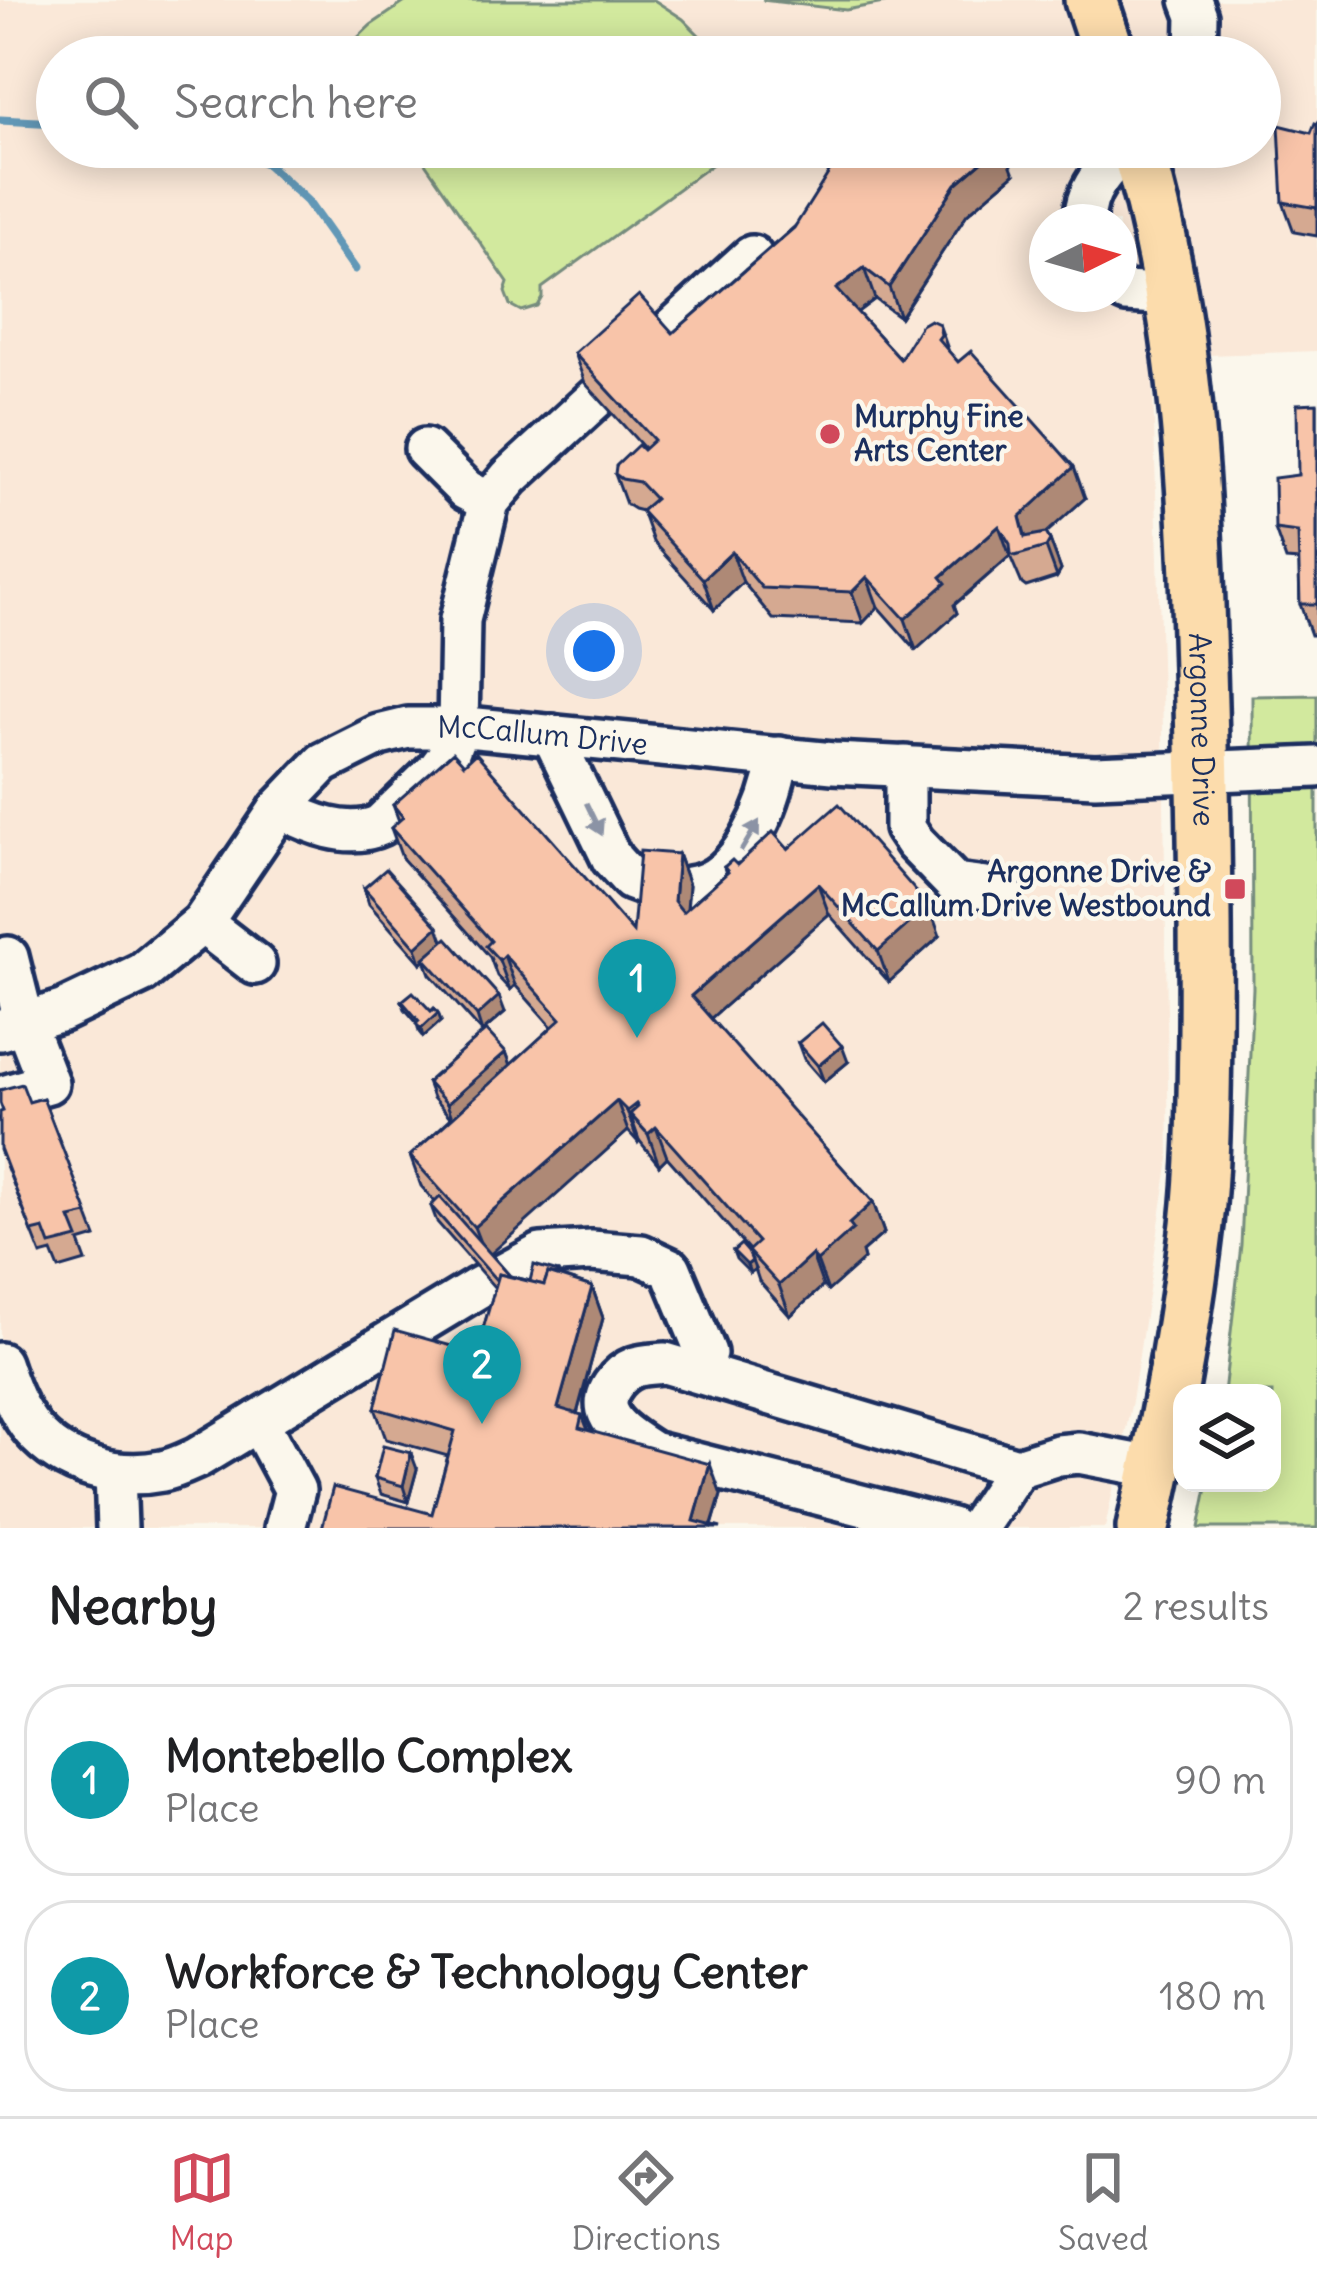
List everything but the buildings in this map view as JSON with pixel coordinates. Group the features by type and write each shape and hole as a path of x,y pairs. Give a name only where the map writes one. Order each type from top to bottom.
{"main road":[{"path":"1091,0 1104,36"},
{"name":"Argonne Drive","path":"1142,168 1173,295 1196,523 1204,1071 1198,1220 1178,1358 1143,1528"}],"street":[{"path":"1190,0 1197,16 1197,36"},
{"path":"1086,204 1105,168"},
{"path":"662,339 752,256"},
{"path":"1137,293 1173,295"},
{"path":"280,808 308,823 370,829 438,769 458,728 460,620 488,502 598,397"},
{"path":"425,449 466,490 488,502"},
{"name":"McCallum Drive","path":"12,1026 62,1011 142,973 202,923 280,808 323,763 364,742 408,728 458,728 779,758 1094,776 1317,767"},
{"path":"552,736 612,859 631,880 670,887 716,880 745,847 764,812 779,758"},
{"path":"905,766 905,828 915,843 955,884 1002,890"},
{"path":"202,923 255,964"},
{"path":"0,960 8,957 12,1026 48,1083 0,1097"},
{"path":"0,1364 11,1394 34,1431 70,1458 115,1474 164,1471 197,1458 542,1254 591,1251 641,1256 671,1269 706,1353 701,1373"},
{"path":"951,1528 652,1452 626,1436 608,1413 606,1396 634,1367 665,1363 1017,1468 1078,1454 1156,1468"},
{"path":"258,1421 295,1490 285,1528"},
{"path":"977,1528 1017,1468"},
{"path":"115,1474 117,1528"}],"shaded area":[{"path":"0,0 1317,0 1317,351 1152,357 1169,1159 1132,1401 1105,1528 0,1528"}],"green space":[{"path":"408,0 654,0 700,36 360,36"},
{"path":"762,0 900,0 846,10"},
{"path":"429,168 707,168 542,288 537,306 521,311 510,305 505,292 508,283"},
{"path":"1317,695 1317,1528 1199,1528 1206,1492 1281,1492 1281,1384 1225,1384 1241,1245 1253,988 1252,696"}],"waterway":[{"path":"0,120 36,122"},
{"path":"271,168 307,201 355,269"}],"place":[{"name":"Murphy Fine Arts Center","path":"830,434"},
{"name":"Argonne Drive & McCallum Drive Westbound","path":"1235,889"},
{"name":"Montebello Complex","path":"637,1038"},
{"name":"Workforce & Technology Center","path":"482,1424"}]}
